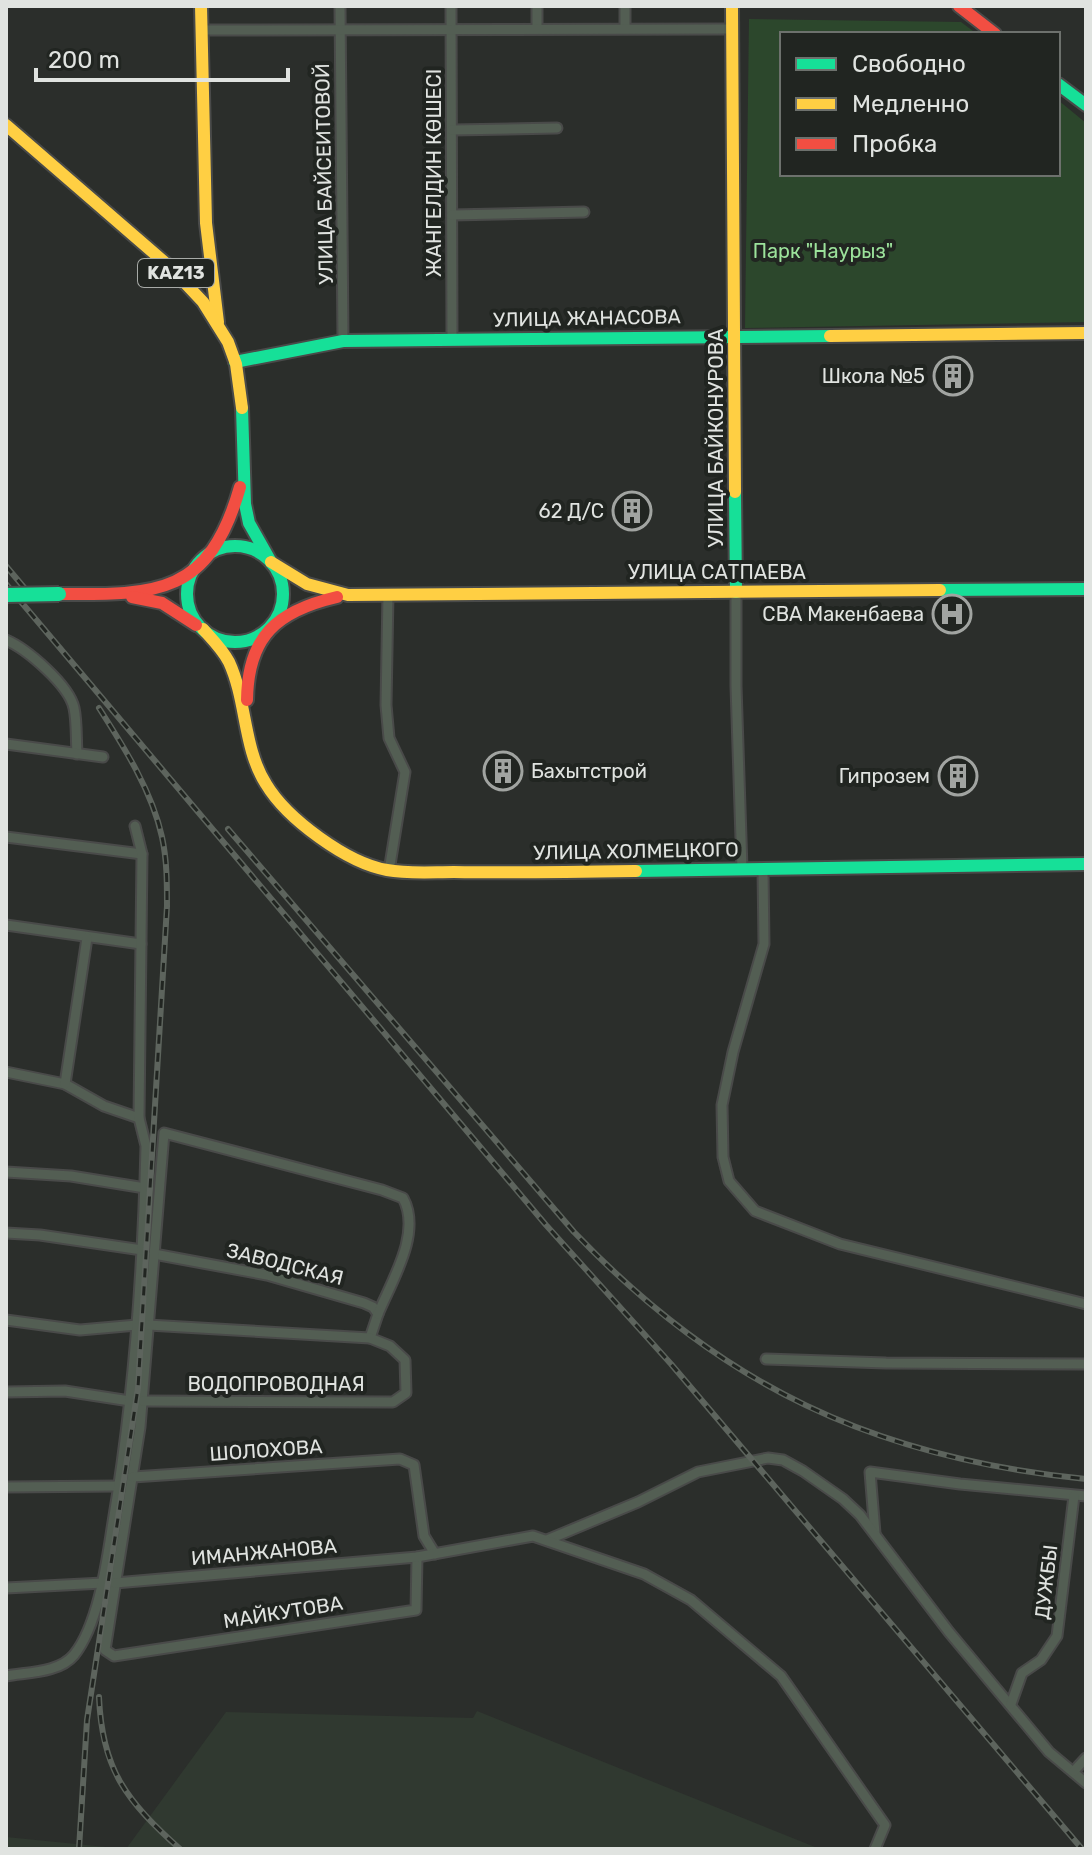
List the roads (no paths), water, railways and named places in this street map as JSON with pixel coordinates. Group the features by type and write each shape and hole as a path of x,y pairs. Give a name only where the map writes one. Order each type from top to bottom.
{"street":[{"path":"201,6 206,223 218,322"},
{"name":"УЛИЦА БАЙСЕИТОВОЙ","path":"340,6 343,341"},
{"name":"ЖАНГЕЛДИН КӨШЕСІ","path":"451,6 452,339"},
{"path":"537,6 537,28"},
{"path":"625,6 625,28"},
{"name":"УЛИЦА БАЙКОНУРОВА","path":"732,6 736,686 742,869"},
{"path":"962,7 993,32"},
{"path":"202,30 733,29"},
{"path":"1060,86 1086,105"},
{"name":"KAZ13","path":"6,125 166,264 195,292 218,322 235,362 242,420 242,479 249,523 280,576 283,602 273,625 256,638 238,642 214,637 162,603 112,594"},
{"path":"452,130 557,128"},
{"path":"452,215 584,212"},
{"name":"УЛИЦА ЖАНАСОВА","path":"235,362 343,341 1086,333"},
{"name":"KAZ13","path":"203,629 194,619 187,600 190,578 222,535 234,512 242,479"},
{"name":"KAZ13","path":"6,595 112,594 159,589 181,577 213,552 232,546 254,550 271,562"},
{"path":"271,562 305,585 348,595"},
{"name":"УЛИЦА САТПАЕВА","path":"348,595 1086,589"},
{"path":"388,594 386,705 389,738 405,772 389,871"},
{"path":"249,740 246,679 259,643 273,625 292,609 314,601 348,595"},
{"path":"203,629 230,664 249,740"},
{"path":"6,640 38,662 74,706 77,754"},
{"name":"УЛИЦА ХОЛМЕЦКОГО","path":"249,740 266,785 286,809 338,851 364,864 389,871 500,873 1086,864"},
{"path":"6,744 103,757"},
{"path":"6,1676 60,1666 75,1654 85,1637 103,1583 119,1486 137,1325 145,1188 146,1146 139,1118 142,854 135,826"},
{"path":"6,837 142,854"},
{"path":"763,870 764,944 733,1052 722,1105 723,1157 729,1181 755,1211 840,1244 1086,1304"},
{"path":"6,925 141,944"},
{"path":"65,1084 87,938"},
{"path":"6,1072 65,1084 104,1106 139,1118"},
{"path":"115,1583 143,1401 148,1325 164,1133 382,1190 403,1198 409,1210 408,1238 370,1338 148,1325"},
{"path":"6,1172 71,1176 145,1188"},
{"path":"6,1233 142,1250"},
{"name":"ЗАВОДСКАЯ","path":"154,1254 267,1275 364,1303 373,1307 378,1314"},
{"path":"6,1320 80,1330 137,1325"},
{"name":"ВОДОПРОВОДНАЯ","path":"143,1401 393,1402 406,1393 405,1360 390,1346 370,1338"},
{"path":"766,1359 917,1364 1086,1364"},
{"path":"6,1392 65,1391 130,1401"},
{"path":"127,1426 140,1427"},
{"path":"547,1540 638,1502 698,1472 768,1458 783,1460 843,1499 875,1533 949,1632 1049,1752 1086,1783"},
{"name":"ШОЛОХОВА","path":"133,1477 400,1459 414,1465 424,1536 435,1554"},
{"path":"875,1533 870,1472 1086,1496"},
{"path":"6,1487 119,1486"},
{"name":"ДУЖБЫ","path":"1011,1704 1022,1673 1041,1660 1057,1636 1074,1496"},
{"name":"ИМАНЖАНОВА","path":"115,1583 417,1557 533,1536 547,1540"},
{"path":"547,1540 644,1574 691,1600 781,1676 885,1825 875,1849"},
{"name":"МАЙКУТОВА","path":"115,1583 105,1650 114,1656 416,1610 417,1557"},
{"path":"6,1588 103,1583"},
{"path":"1074,1771 1086,1758"}],"railway":[{"path":"6,566 27,591"},
{"path":"6,584 546,1225 671,1364 1082,1849"},
{"path":"79,1849 87,1720 138,1388 167,906 165,854 157,820 136,770 99,708"},
{"path":"228,829 574,1232 630,1286 686,1333 745,1372 806,1405 870,1432 938,1453 1009,1469 1086,1479"},
{"path":"99,1697 105,1745 121,1783 145,1815 180,1849"}],"place":[{"name":"Школа №5","path":"953,376"},
{"name":"62 Д/С","path":"632,511"},
{"name":"СВА Макенбаева","path":"952,614"},
{"name":"Бахытстрой","path":"503,771"},
{"name":"Гипрозем","path":"958,776"}],"park label":[{"name":"Парк \"Наурыз\"","path":"823,251"}]}
